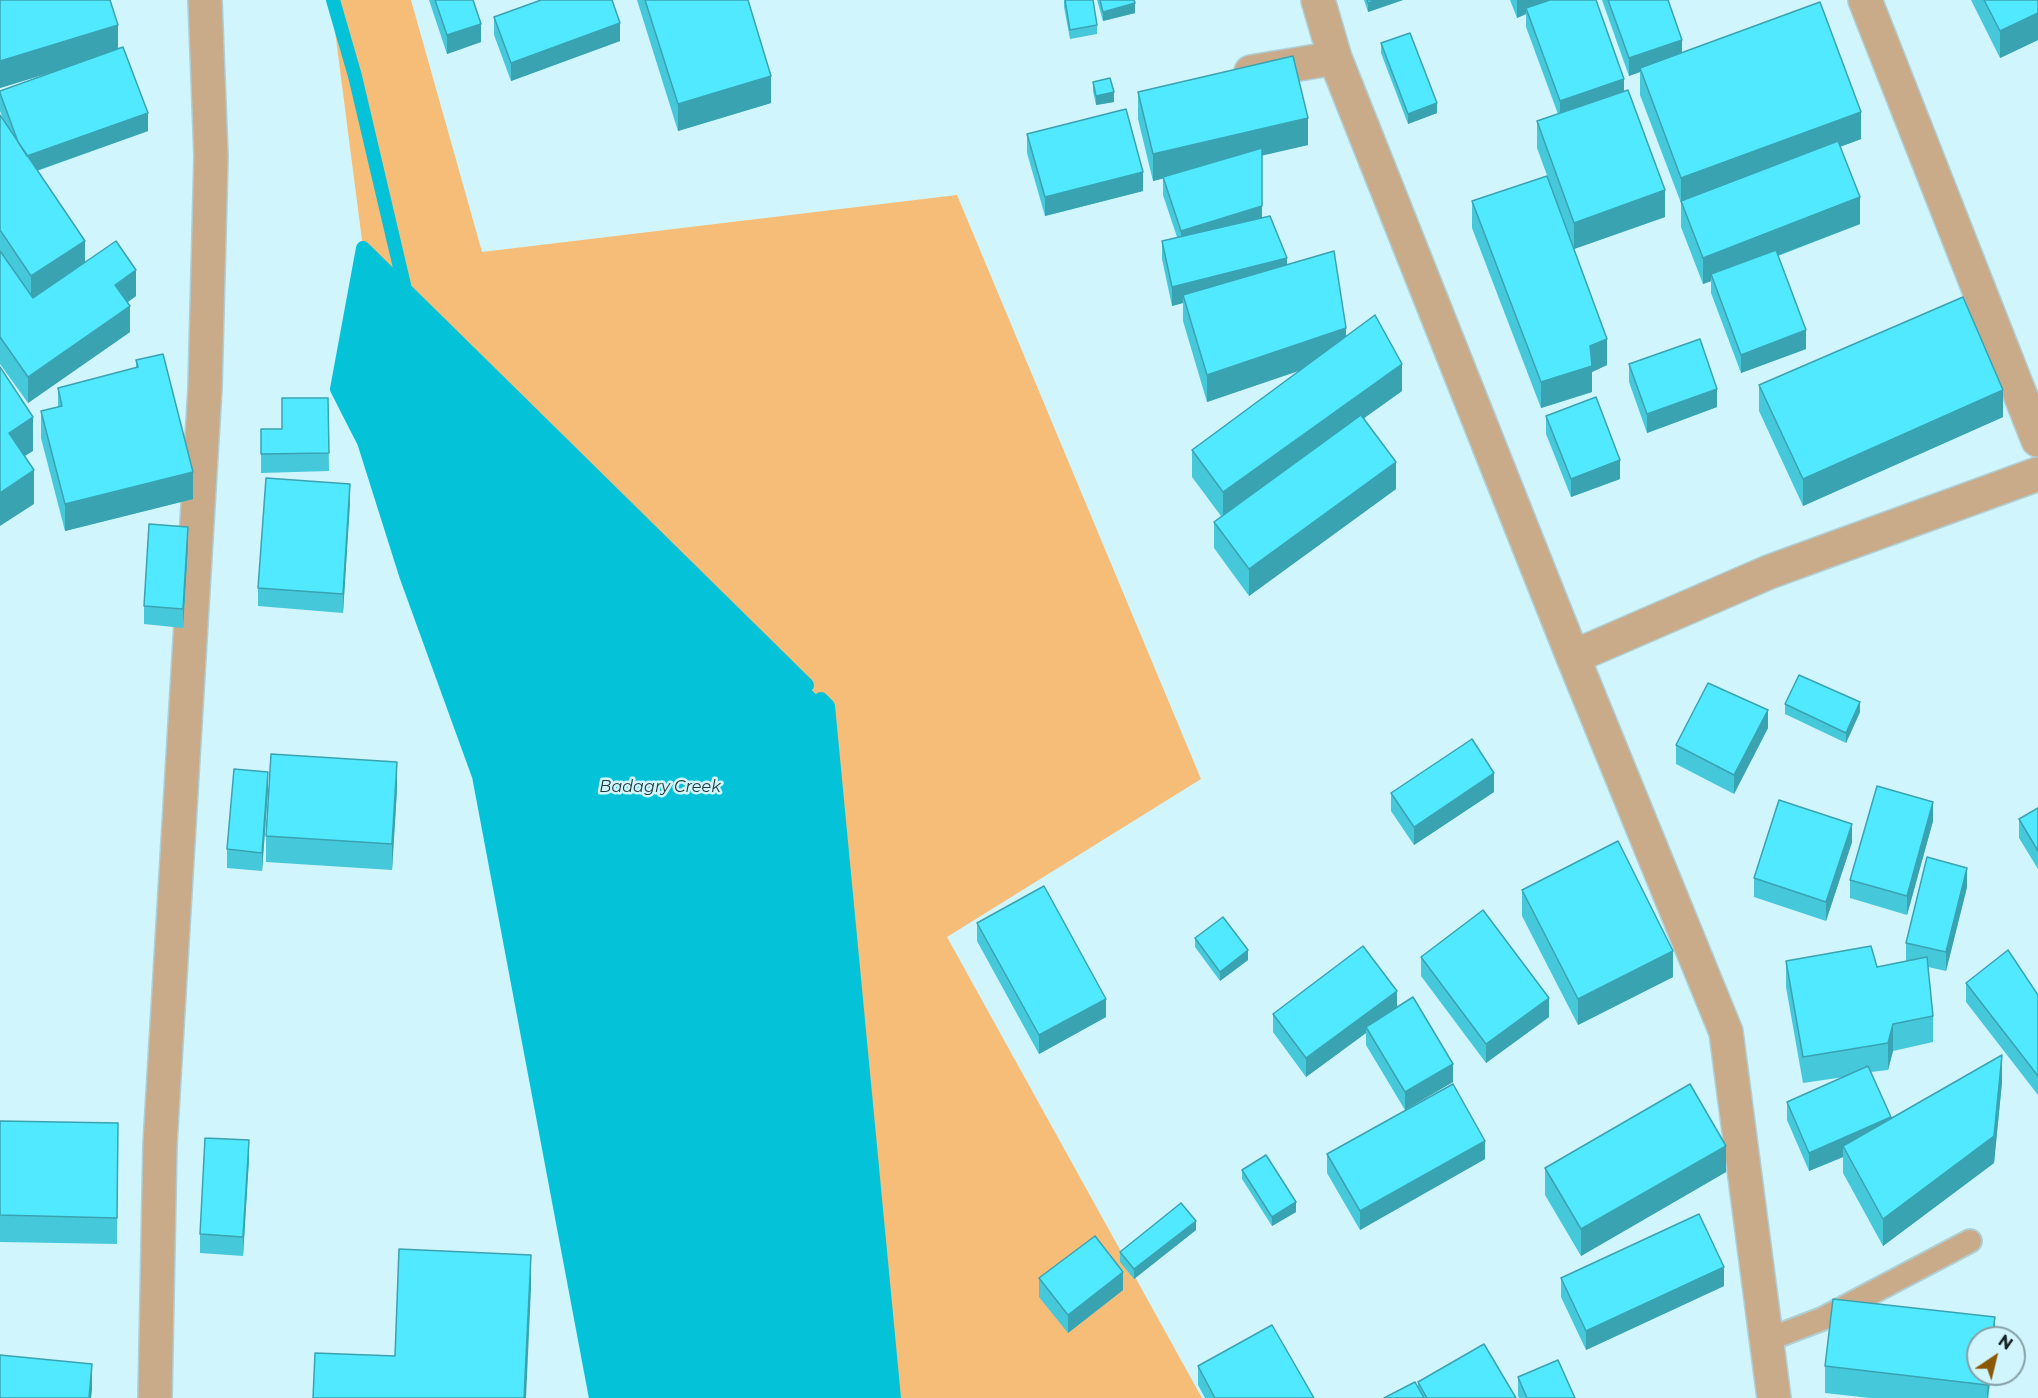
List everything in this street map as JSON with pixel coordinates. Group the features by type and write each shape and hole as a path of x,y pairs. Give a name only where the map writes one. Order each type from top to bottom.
{"street":[{"path":"155,1398 160,1144 205,388 211,156 205,0"},
{"path":"1318,0 1335,57 1573,657 1726,1032 1774,1398"},
{"path":"1865,0 2038,440"},
{"path":"1220,78 1335,57"},
{"path":"1573,657 1769,572 2038,474"}],"lane":[{"path":"1767,1340 1822,1319 1970,1241"}],"shaded area":[{"path":"331,0 411,0 482,252 957,195 1201,779 947,937 1202,1398 894,1398 828,706 363,248"}],"water":[{"name":"Badagry Creek","path":"363,248 828,706 894,1398 596,1398 479,776 406,575 364,442 337,389"}],"building":[{"path":"0,0 110,0 118,25 0,61"},
{"path":"435,0 473,0 481,24 447,35"},
{"path":"541,0 612,0 620,23 511,63 494,17"},
{"path":"645,0 748,0 771,76 678,104"},
{"path":"1065,0 1093,0 1097,25 1070,30"},
{"path":"1100,0 1134,0 1135,3 1103,12"},
{"path":"1550,0 1596,0 1624,79 1560,101 1526,8"},
{"path":"1608,0 1668,0 1682,40 1629,58"},
{"path":"1984,0 2038,0 2038,13 2000,31"},
{"path":"1820,2 1861,112 1681,178 1640,68"},
{"path":"1410,33 1437,103 1408,114 1381,43"},
{"path":"123,47 148,113 27,156 18,142 0,91"},
{"path":"1293,56 1308,118 1153,154 1138,92"},
{"path":"1110,78 1114,92 1096,96 1093,82"},
{"path":"1628,90 1665,190 1574,223 1537,121"},
{"path":"1126,109 1143,172 1045,197 1027,134"},
{"path":"0,115 85,241 31,276 0,230"},
{"path":"1838,141 1860,197 1703,258 1681,201"},
{"path":"1262,148 1262,206 1181,231 1163,177"},
{"path":"1547,176 1607,339 1590,346 1592,366 1541,382 1472,201"},
{"path":"1270,216 1287,258 1172,287 1162,241"},
{"path":"116,241 136,270 115,285 130,306 28,377 0,337 0,251 33,298"},
{"path":"1776,250 1806,330 1741,355 1711,274"},
{"path":"1334,251 1346,328 1207,375 1183,295"},
{"path":"1963,297 2003,390 1803,479 1759,385"},
{"path":"1375,315 1402,364 1223,492 1192,450"},
{"path":"1700,339 1717,389 1647,414 1629,364"},
{"path":"163,354 193,472 65,504 41,411 62,406 58,388 138,367 136,360"},
{"path":"0,367 33,417 9,433 34,470 0,493"},
{"path":"1596,397 1620,460 1571,479 1546,416"},
{"path":"282,398 328,398 329,453 261,454 261,429 282,429"},
{"path":"1361,415 1396,462 1249,569 1214,522"},
{"path":"266,478 350,484 343,594 258,588"},
{"path":"149,524 188,527 183,609 144,606"},
{"path":"1799,675 1860,702 1846,733 1785,704"},
{"path":"1708,683 1768,710 1734,775 1676,745"},
{"path":"1472,739 1494,773 1414,827 1391,793"},
{"path":"271,754 397,762 392,844 266,836"},
{"path":"234,769 268,772 262,853 227,849"},
{"path":"1877,786 1933,802 1907,896 1850,880"},
{"path":"1779,800 1852,824 1826,902 1754,878"},
{"path":"2038,808 2038,851 2019,819"},
{"path":"1618,841 1673,951 1578,999 1522,890"},
{"path":"1927,857 1967,868 1946,952 1906,943"},
{"path":"1044,886 1106,999 1039,1035 977,923"},
{"path":"1483,910 1549,998 1486,1044 1421,957"},
{"path":"1223,917 1248,950 1220,972 1195,938"},
{"path":"1363,946 1397,991 1306,1058 1273,1014"},
{"path":"1871,946 1877,967 1927,957 1933,1016 1893,1024 1888,1043 1803,1057 1786,961"},
{"path":"2008,950 2038,995 2038,1076 1966,983"},
{"path":"1413,997 1453,1064 1405,1092 1366,1027"},
{"path":"2002,1055 1994,1136 1883,1219 1843,1146"},
{"path":"1868,1066 1891,1117 1809,1153 1787,1102"},
{"path":"1453,1084 1485,1141 1360,1211 1327,1154"},
{"path":"1690,1084 1726,1146 1581,1229 1545,1168"},
{"path":"0,1121 118,1123 117,1218 0,1215"},
{"path":"205,1138 249,1140 243,1237 200,1234"},
{"path":"1266,1155 1296,1202 1272,1217 1242,1170"},
{"path":"1181,1203 1196,1221 1134,1269 1120,1252"},
{"path":"1699,1214 1724,1267 1586,1331 1561,1278"},
{"path":"1095,1236 1123,1272 1068,1315 1039,1278"},
{"path":"399,1249 531,1255 524,1398 313,1398 315,1353 395,1356"},
{"path":"1833,1299 1995,1317 1994,1326 1966,1326 1966,1383 1825,1366"},
{"path":"1272,1325 1314,1398 1215,1398 1198,1366"},
{"path":"1484,1344 1516,1398 1427,1398 1418,1382"},
{"path":"0,1355 92,1364 89,1398 0,1398"},
{"path":"1558,1360 1575,1398 1527,1398 1518,1377"},
{"path":"1415,1382 1424,1398 1384,1398"}],"waterway":[{"path":"333,0 355,76 405,289"},
{"path":"596,1398 479,776 406,575 364,442 337,389 363,248 807,685"},
{"path":"821,699 828,706 894,1398"}]}
